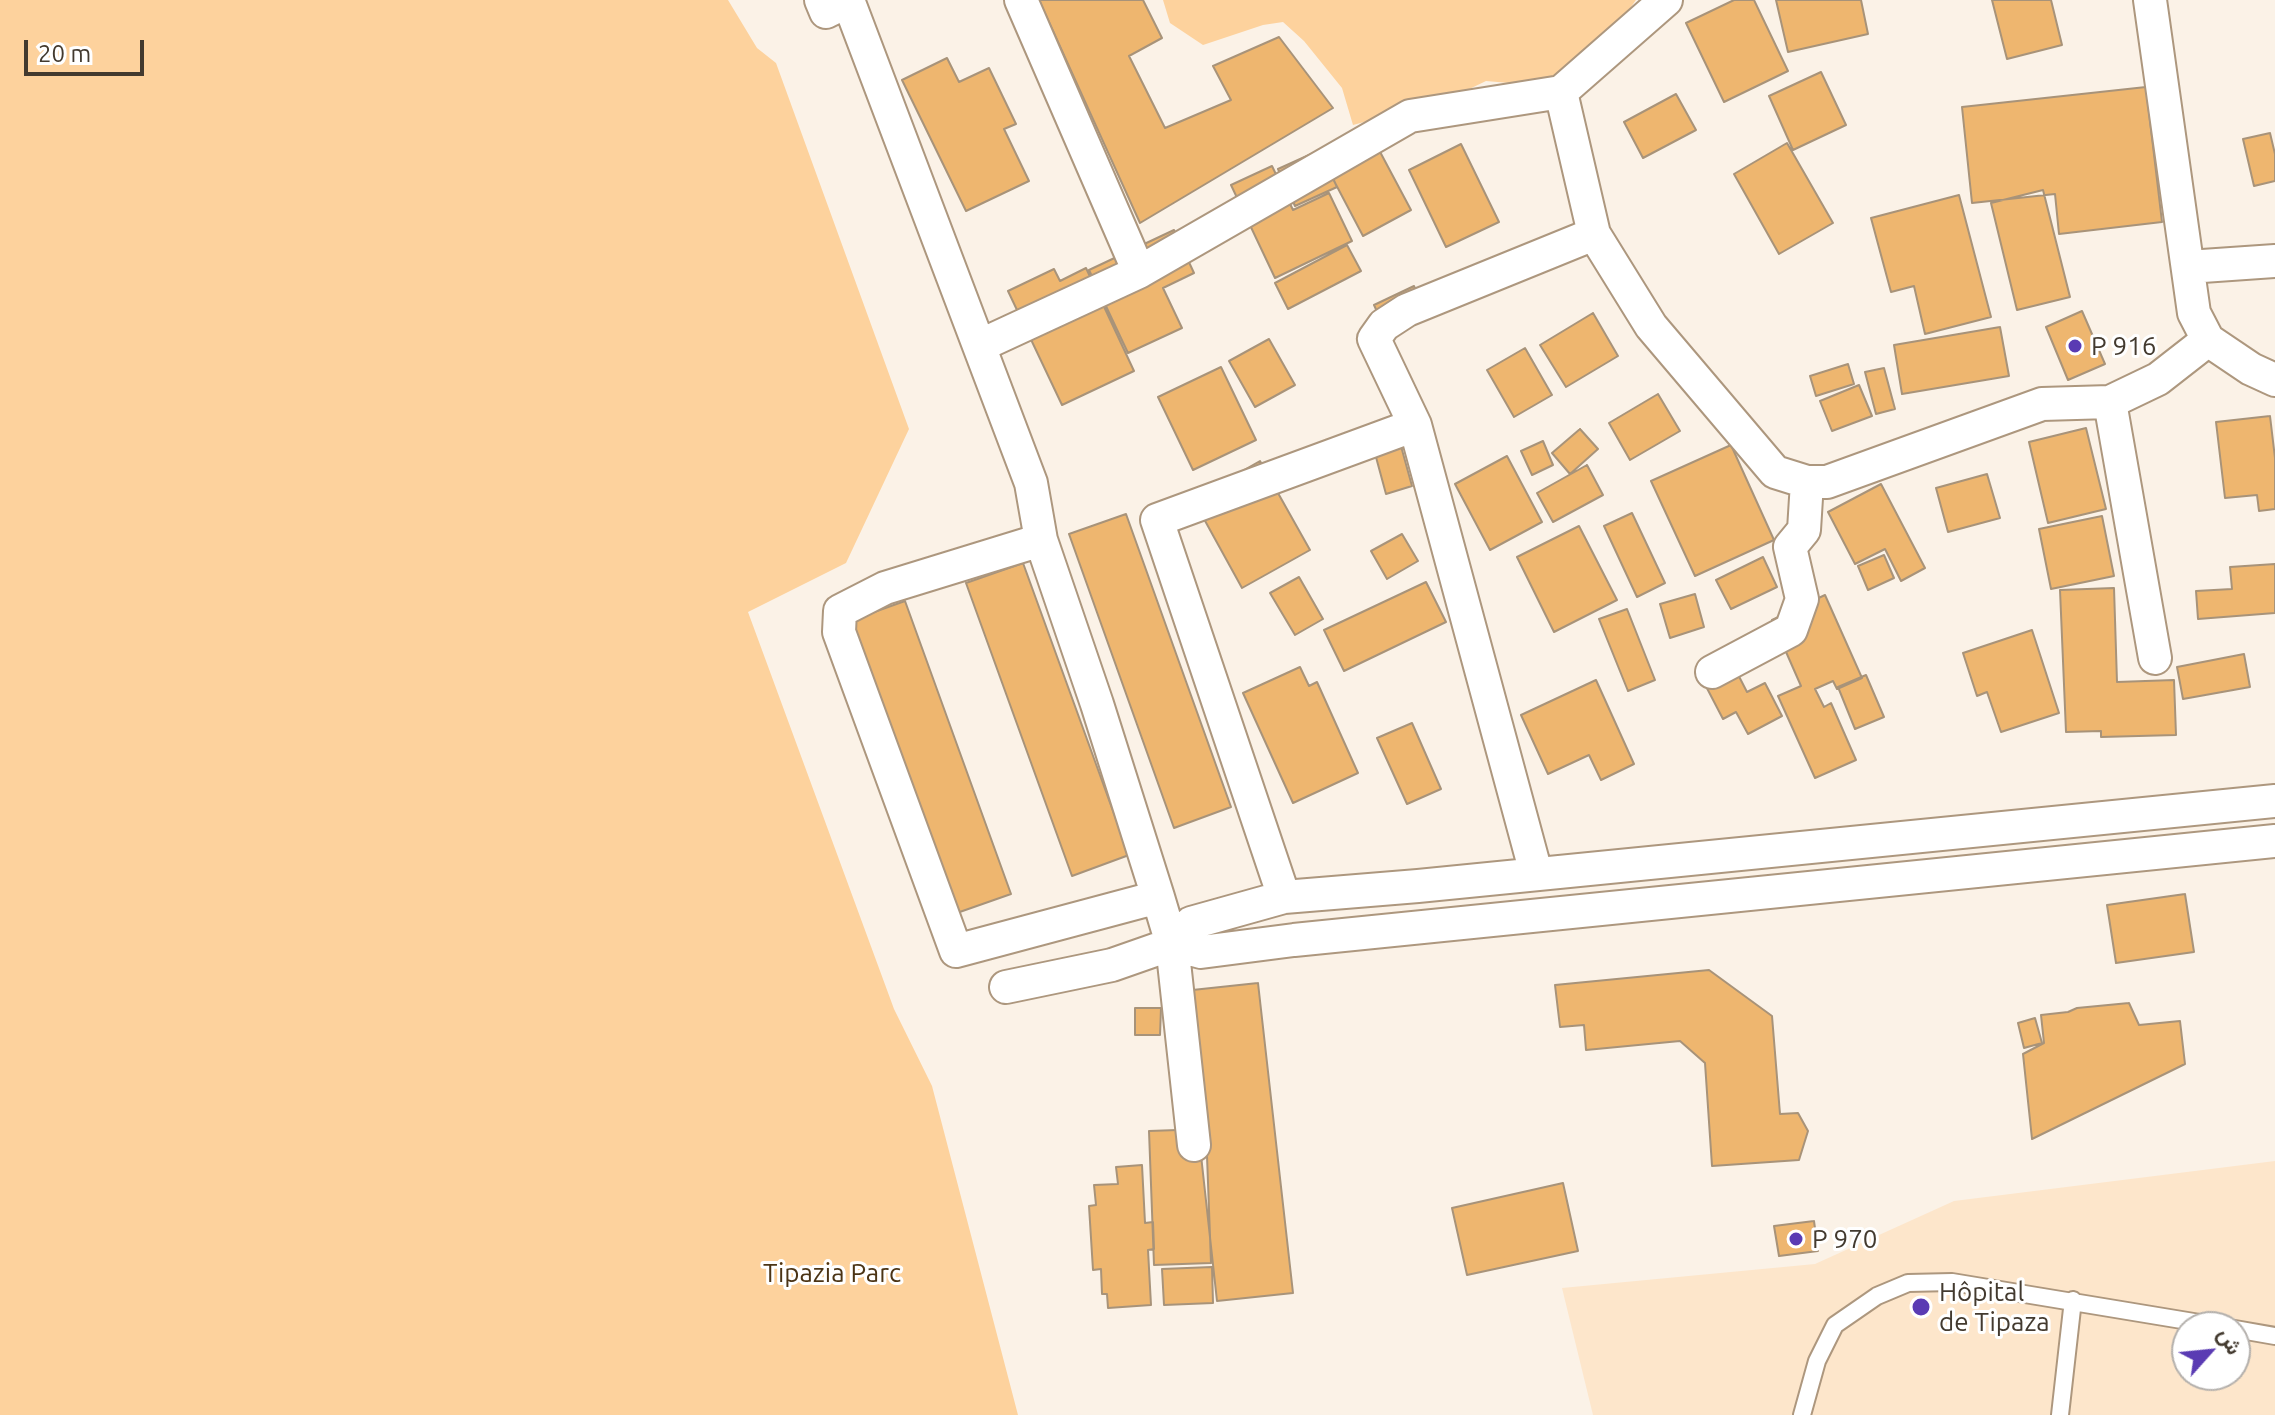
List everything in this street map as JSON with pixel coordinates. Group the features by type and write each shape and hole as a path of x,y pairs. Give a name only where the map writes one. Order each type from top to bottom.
{"street":[{"path":"839,0 1031,483 1041,540 1097,704 1172,944 1194,1145"},
{"path":"1021,0 1139,272"},
{"path":"979,346 1139,272 1410,116 1561,92 1666,0"},
{"path":"2150,0 2194,313 2208,340 2251,369 2275,380"},
{"path":"1561,92 1594,234 1651,326 1775,472 1807,482 1827,482 2042,404 2110,402 2158,379 2208,340"},
{"path":"1536,873 1415,425 1374,339 1384,325 1407,310 1594,234"},
{"path":"2188,267 2275,261"},
{"path":"2110,402 2155,658"},
{"path":"1284,897 1157,520 1415,425"},
{"path":"1712,672 1791,630 1802,599 1790,547 1804,530 1807,482"},
{"path":"1041,540 885,588 840,611 839,632 956,951 1158,897"},
{"path":"1006,987 1112,965 1172,944 1191,923 1284,897 2275,801"},
{"path":"1172,944 1201,952 2275,841"}],"lane":[{"path":"1802,1415 1817,1361 1835,1325 1877,1296 1908,1283 1952,1282 2171,1318"},
{"path":"2060,1415 2073,1300"},
{"path":"2251,1332 2275,1336"}],"shaded area":[{"name":"Hôpital de Tipaza","path":"2275,1161 2275,1415 1593,1415 1562,1288 1815,1264 1954,1201"}],"green space":[{"name":"Tipazia Parc","path":"0,0 728,0 757,48 776,63 909,429 846,563 748,612 894,1009 932,1086 1018,1415 0,1415"},
{"path":"1163,0 1636,0 1621,21 1567,68 1550,78 1521,84 1486,81 1461,93 1422,97 1395,107 1379,118 1353,125 1342,88 1304,41 1283,22 1263,25 1203,45 1170,23"}],"building":[{"path":"1039,0 1143,0 1162,38 1129,56 1165,128 1231,100 1213,66 1279,37 1333,108 1140,223"},
{"path":"1734,0 1754,0 1788,71 1724,102 1686,23"},
{"path":"1776,0 1861,0 1868,34 1788,52"},
{"path":"1992,0 2051,0 2062,45 2007,59"},
{"path":"947,58 959,82 989,68 1016,124 1004,129 1029,181 966,211 902,80"},
{"path":"1821,72 1846,125 1793,150 1769,96"},
{"path":"2146,87 2162,222 2059,234 2055,194 1972,203 1962,107"},
{"path":"1676,94 1696,130 1643,158 1624,122"},
{"path":"1370,133 1411,210 1363,236 1322,158"},
{"path":"2270,133 2275,154 2275,181 2254,186 2243,139"},
{"path":"1787,143 1833,223 1779,254 1734,174"},
{"path":"1461,144 1499,222 1446,247 1409,170"},
{"path":"1320,150 1337,187 1295,206 1278,169"},
{"path":"1272,166 1293,210 1329,193 1352,241 1275,278 1231,185"},
{"path":"2043,190 2070,297 2017,310 1991,203"},
{"path":"1959,195 1991,317 1925,334 1914,286 1891,292 1871,218"},
{"path":"1174,230 1194,273 1163,288 1182,328 1128,353 1089,270"},
{"path":"1347,245 1361,271 1288,309 1275,283"},
{"path":"1086,268 1134,371 1062,405 1008,291 1054,269 1060,281"},
{"path":"1414,286 1419,298 1380,318 1374,305"},
{"name":"P 916","path":"2082,311 2105,364 2068,380 2046,327"},
{"path":"1593,313 1618,356 1566,387 1540,345"},
{"path":"2000,327 2009,376 1902,394 1894,345"},
{"path":"1269,339 1295,385 1255,407 1229,361"},
{"path":"1525,348 1552,395 1514,417 1487,370"},
{"path":"1848,364 1854,384 1816,396 1810,376"},
{"path":"1221,367 1256,440 1193,470 1158,397"},
{"path":"1884,368 1895,409 1876,414 1865,372"},
{"path":"1859,385 1872,416 1832,431 1820,401"},
{"path":"1658,394 1680,431 1630,460 1609,423"},
{"path":"2270,416 2275,458 2275,509 2259,511 2257,495 2225,498 2216,422"},
{"path":"1396,428 1412,486 1386,494 1370,435"},
{"path":"2086,428 2106,509 2048,523 2029,442"},
{"path":"1580,429 1598,449 1570,474 1552,453"},
{"path":"1543,441 1553,465 1532,475 1521,451"},
{"path":"1731,445 1774,540 1695,576 1651,481"},
{"path":"1507,456 1542,522 1490,550 1455,484"},
{"path":"1260,461 1310,550 1242,588 1193,499"},
{"path":"1587,465 1603,495 1553,522 1537,493"},
{"path":"1987,474 2000,518 1948,532 1936,488"},
{"path":"1881,484 1925,568 1901,581 1885,549 1855,564 1828,512"},
{"path":"1632,513 1665,583 1637,597 1604,526"},
{"path":"1126,514 1231,807 1174,828 1069,534"},
{"path":"2102,516 2114,576 2051,589 2039,529"},
{"path":"1579,526 1617,600 1554,632 1517,557"},
{"path":"1402,534 1418,561 1387,579 1371,551"},
{"path":"1884,555 1894,578 1868,590 1858,566"},
{"path":"1763,557 1777,587 1731,609 1716,580"},
{"path":"1023,563 1129,855 1072,876 966,583"},
{"path":"2275,564 2275,613 2198,619 2196,591 2232,589 2230,567"},
{"path":"1299,577 1323,619 1295,635 1270,593"},
{"path":"1426,582 1446,622 1344,671 1324,630"},
{"path":"2114,588 2117,682 2174,680 2176,735 2101,737 2101,731 2066,732 2060,590"},
{"path":"1695,594 1704,627 1670,638 1660,604"},
{"path":"1825,595 1862,678 1837,689 1833,681 1815,689 1824,707 1831,703 1856,760 1815,778 1778,696 1801,686 1772,620"},
{"path":"905,601 1011,894 954,914 849,621"},
{"path":"1627,609 1655,680 1628,691 1599,619"},
{"path":"2032,630 2059,713 2001,732 1987,692 1977,696 1963,653"},
{"path":"2244,654 2250,687 2183,699 2177,667"},
{"path":"1728,655 1747,692 1765,683 1782,716 1748,734 1736,712 1723,719 1698,671"},
{"path":"1300,667 1309,686 1317,682 1358,773 1293,803 1243,693"},
{"path":"1866,675 1884,717 1855,729 1838,687"},
{"path":"1596,680 1634,764 1601,780 1589,755 1548,774 1521,715"},
{"path":"1412,723 1441,789 1407,804 1377,738"},
{"path":"2185,894 2194,952 2116,963 2107,905"},
{"path":"1709,970 1772,1016 1780,1114 1798,1113 1808,1131 1799,1160 1712,1166 1705,1063 1680,1041 1586,1050 1584,1025 1560,1027 1555,985"},
{"path":"1258,983 1293,1293 1217,1301 1183,991"},
{"path":"2129,1003 2139,1025 2180,1021 2185,1064 2032,1139 2023,1054 2044,1043 2041,1015"},
{"path":"1135,1008 1161,1008 1160,1035 1135,1035"},
{"path":"2035,1018 2042,1043 2024,1048 2018,1023"},
{"path":"1206,1129 1211,1263 1154,1265 1149,1131"},
{"path":"1142,1165 1145,1223 1153,1222 1154,1249 1148,1250 1151,1305 1108,1308 1107,1294 1102,1294 1101,1269 1093,1270 1089,1206 1096,1205 1094,1185 1118,1184 1116,1167"},
{"path":"1563,1183 1578,1251 1467,1275 1452,1208"},
{"name":"P 970","path":"1814,1221 1818,1251 1779,1256 1774,1226"},
{"path":"1212,1267 1213,1303 1164,1305 1162,1269"}],"place":[{"name":"P 916","path":"2075,346"},
{"name":"P 970","path":"1796,1239"},
{"name":"Hôpital de Tipaza","path":"1921,1307"}]}
